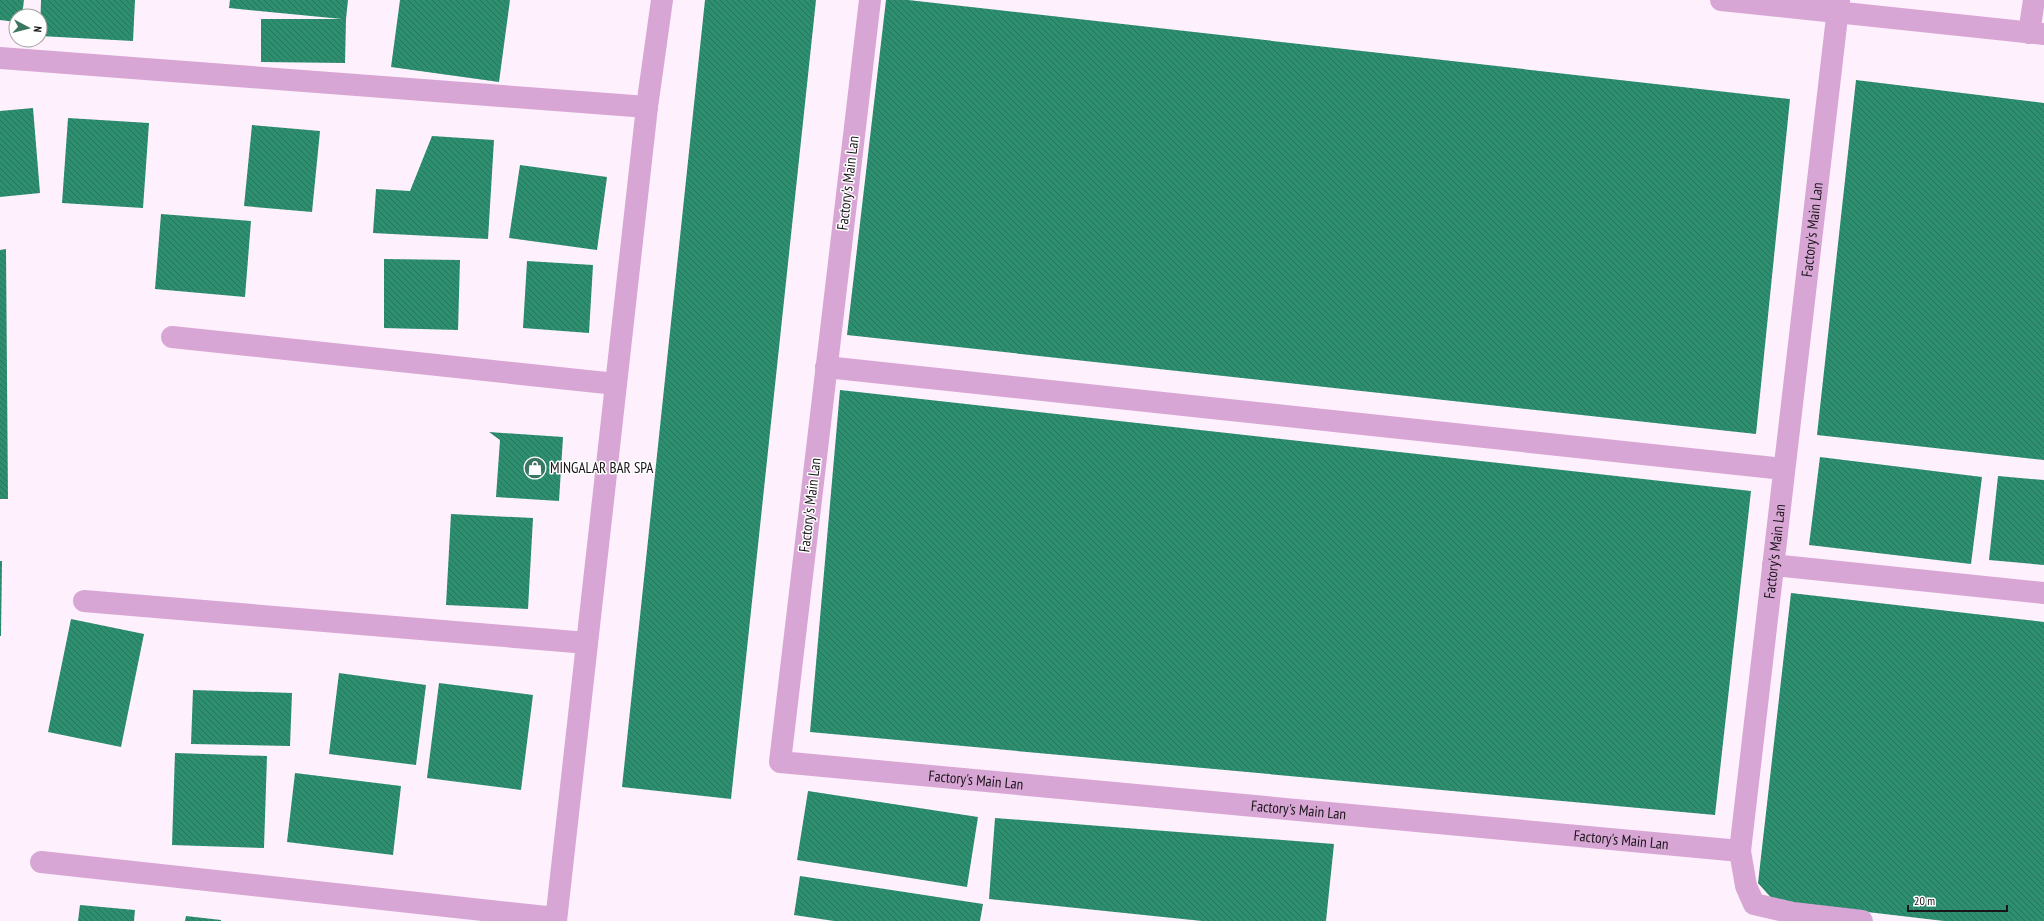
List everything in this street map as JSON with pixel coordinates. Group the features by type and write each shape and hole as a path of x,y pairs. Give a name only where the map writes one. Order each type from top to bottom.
{"street":[{"path":"41,862 556,919 647,107 662,0"},
{"name":"Factory's Main Lan","path":"870,0 780,762 1740,851 1838,6"},
{"path":"1721,0 1838,6 2036,34 2034,0"},
{"path":"0,58 647,107"},
{"path":"172,337 616,384"},
{"path":"826,367 1784,469"},
{"path":"1773,565 2044,593"},
{"path":"84,601 587,643"},
{"path":"1740,851 1746,886 1754,904 1793,913 1862,921"}],"building":[{"path":"0,0 24,0 23,8 8,8 8,21 0,20"},
{"path":"41,0 135,0 133,41 48,36 48,8 41,8"},
{"path":"230,0 348,0 345,63 261,62 261,19 342,19 229,8"},
{"path":"400,0 510,0 499,82 391,67"},
{"path":"705,0 816,0 731,799 622,787"},
{"path":"886,0 908,0 1790,99 1756,434 847,335"},
{"path":"1856,80 2044,103 2044,460 1817,435"},
{"path":"33,108 40,193 0,197 0,111"},
{"path":"68,118 149,123 143,208 62,203"},
{"path":"252,125 320,131 312,212 244,206"},
{"path":"432,136 494,140 488,239 373,233 376,189 410,191"},
{"path":"520,165 607,177 597,250 509,238"},
{"path":"161,214 251,221 245,297 155,289"},
{"path":"6,249 8,499 0,499 0,250"},
{"path":"384,259 460,260 458,330 384,328"},
{"path":"527,261 593,265 589,333 523,328"},
{"path":"840,390 1751,491 1715,815 810,732"},
{"path":"489,432 563,437 559,501 496,497 500,440"},
{"path":"1820,457 1982,477 1971,564 1809,545"},
{"path":"1998,476 2044,480 2044,565 1989,560"},
{"path":"451,514 533,518 528,609 446,605"},
{"path":"0,561 2,561 1,636 0,636"},
{"path":"1791,593 2044,622 2044,921 1944,921 1774,901 1758,883"},
{"path":"71,619 144,634 121,747 48,732"},
{"path":"339,673 426,685 416,765 329,754"},
{"path":"439,683 533,695 521,790 427,778"},
{"path":"193,690 292,693 290,746 191,744"},
{"path":"175,753 267,756 264,848 172,845"},
{"path":"295,773 401,786 393,855 287,842"},
{"path":"808,791 978,817 967,887 797,860"},
{"path":"995,818 1334,844 1326,921 1202,921 989,899"},
{"path":"800,876 983,904 980,921 834,921 794,915"},
{"path":"80,905 135,910 134,921 78,921"},
{"path":"186,916 221,920 221,921 185,921"}],"place":[{"name":"MINGALAR BAR SPA","path":"535,468"}]}
